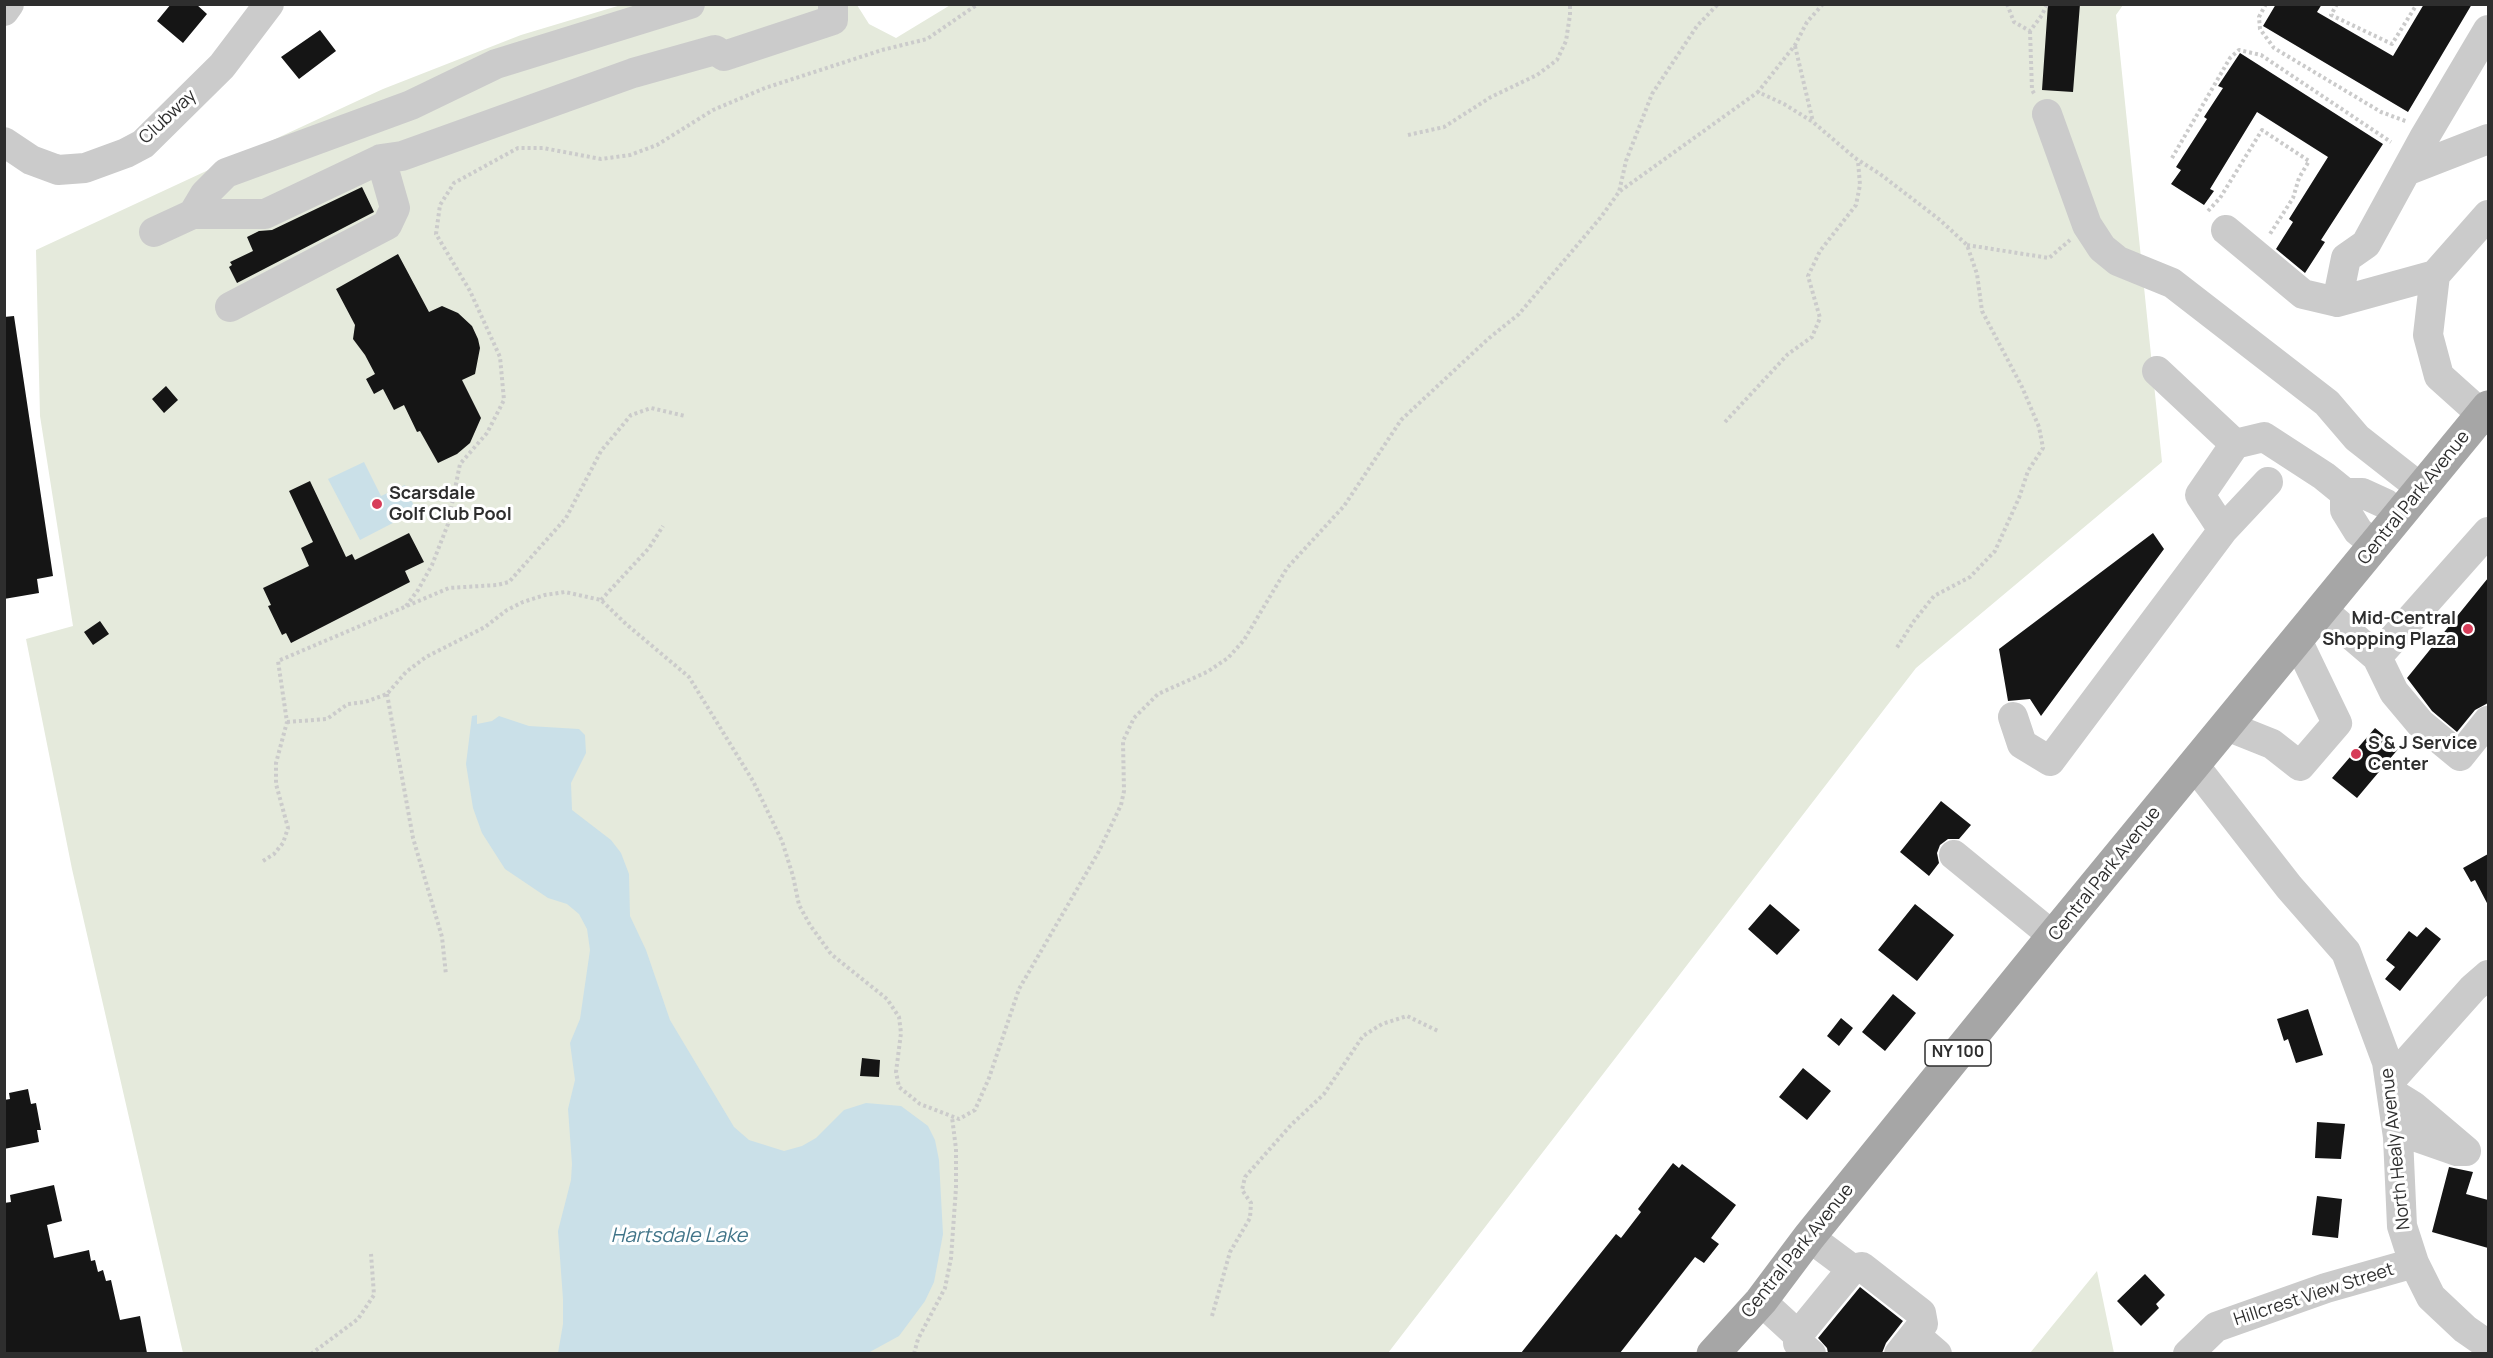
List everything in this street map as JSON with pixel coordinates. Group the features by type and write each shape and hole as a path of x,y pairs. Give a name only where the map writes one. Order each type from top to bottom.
{"main road":[{"name":"Central Park Avenue","path":"1725,1349 1809,1237 2053,936 2421,489 2486,414"}],"street":[{"path":"4,11 9,4"},
{"name":"Clubway","path":"4,142 31,160 58,170 85,168 126,153 143,144 222,66 240,46 268,4"},
{"path":"193,214 205,194 226,173 411,105 496,64 690,4"},
{"path":"154,232 193,214 265,214 381,159 402,156 633,73 715,50 724,56 833,20 833,4"},
{"path":"618,26 633,73"},
{"path":"2337,302 2346,258 2366,244 2488,30"},
{"path":"2047,114 2086,225 2102,248 2118,261 2172,283 2327,403 2357,438 2421,489"},
{"path":"2406,171 2488,139"},
{"path":"230,308 387,225 395,207 381,159"},
{"path":"2217,220 2303,294 2337,302 2435,275 2488,215"},
{"path":"2435,275 2428,335 2439,376 2486,414"},
{"path":"2157,371 2235,444"},
{"path":"2223,530 2200,495 2235,444 2264,436 2324,476 2345,493 2362,493 2386,504 2400,515"},
{"path":"2013,717 2022,744 2050,761 2223,530 2268,482"},
{"path":"2345,493 2345,510 2358,531 2375,545"},
{"path":"2377,657 2488,532"},
{"path":"2322,610 2377,657 2394,692 2420,723 2460,756 2488,721"},
{"path":"2227,726 2272,744 2300,766 2337,723 2297,640"},
{"name":"North Healy Avenue","path":"2194,765 2289,887 2346,952 2387,1062 2397,1130 2402,1226 2414,1263 2431,1297 2471,1343"},
{"path":"1954,855 2053,936"},
{"path":"2397,1130 2457,1151 2466,1151 2391,1087 2473,988 2488,975"},
{"path":"1809,1237 1852,1269"},
{"name":"Hillcrest View Street","path":"2188,1353 2216,1327 2326,1288 2414,1263"},
{"path":"1761,1301 1804,1344 1852,1269 1862,1267 1921,1313 1923,1324 1917,1347"}],"path":[{"path":"406,606 432,565 448,524 460,464 487,433 504,400 500,357 470,291 436,234 440,205 454,183 518,148 543,148 601,159 630,155 657,145 713,110 765,88 882,50 927,39 978,4"},
{"path":"1408,135 1444,127 1491,97 1537,75 1557,60 1566,41 1570,4"},
{"path":"1619,192 1635,136 1652,94 1691,34 1718,4"},
{"path":"287,722 327,719 348,704 365,702 387,694 406,672 426,657 485,627 507,610 523,602 565,592 602,600 626,624 689,677 753,781 777,832 794,876 799,904 810,925 831,954 887,999 899,1017 901,1033 896,1072 899,1087 920,1104 959,1119 975,1110 989,1078 1019,989 1098,853 1122,805 1124,791 1122,741 1134,718 1158,694 1208,672 1228,658 1244,640 1287,568 1344,506 1401,420 1488,339 1519,314 1601,217 1619,192 1758,92 1795,45 1807,22 1823,4"},
{"path":"2007,4 2014,22 2030,31 2047,4"},
{"path":"2266,4 2259,17 2260,29 2274,48 2388,116 2399,117 2414,126"},
{"path":"2337,4 2331,15 2392,44 2416,4"},
{"path":"1795,45 1813,122"},
{"path":"2172,158 2230,58 2239,50 2261,55 2391,142"},
{"path":"1758,92 1784,104 1813,122 1858,160 1908,195 1968,245 1977,274 1982,311 2039,427 2043,448 2028,471 2019,498 1995,551 1970,577 1934,596 1896,649"},
{"path":"2217,220 2220,198 2262,130 2309,161 2299,178 2293,198 2257,255"},
{"path":"1725,422 1788,354 1812,337 1820,318 1808,276 1820,250 1856,205 1860,185 1858,160"},
{"path":"263,861 274,854 283,843 288,828 276,784 276,763 287,722 278,661 449,588 497,585 508,582 566,518 601,452 631,415 651,408 685,416"},
{"path":"602,600 649,548 663,526"},
{"path":"387,694 412,838 442,937 446,975"},
{"path":"1212,1316 1230,1252 1250,1218 1251,1203 1242,1190 1245,1177 1291,1125 1324,1094 1363,1036 1382,1024 1407,1016 1438,1031"},
{"path":"914,1353 918,1339 945,1288 951,1258 956,1188 956,1149 952,1117"},
{"path":"311,1353 358,1319 374,1295 371,1254"}],"shaded area":[{"path":"952,4 2123,5 2116,15 2162,462 1916,668 1388,1353 183,1353 72,869 26,639 73,626 40,416 36,250 383,89 521,35 621,5 857,5 869,24 896,38"},
{"path":"2097,1271 2114,1353 2030,1353"}],"water":[{"name":"Scarsdale Golf Club Pool","path":"364,462 381,496 405,485 416,511 360,540 328,479"},
{"name":"Hartsdale Lake","path":"477,715 477,724 492,721 499,716 529,726 579,729 585,735 586,753 571,783 572,810 611,840 621,853 629,874 630,916 646,950 670,1020 734,1127 749,1140 784,1151 802,1146 816,1138 844,1110 866,1103 901,1106 928,1126 935,1140 939,1160 943,1234 934,1282 925,1301 899,1336 868,1353 558,1353 563,1324 563,1299 558,1231 571,1180 572,1164 568,1109 575,1080 570,1043 580,1019 590,950 587,929 579,914 567,904 548,898 505,869 482,833 473,808 466,764 472,716"}],"building":[{"path":"171,4 196,4 207,14 183,43 157,21"},
{"path":"2048,4 2080,4 2073,92 2042,90"},
{"path":"2276,4 2322,4 2317,12 2393,56 2424,4 2472,4 2408,112 2263,26"},
{"path":"320,30 336,51 299,79 281,57"},
{"path":"2240,53 2383,144 2321,240 2325,242 2305,273 2276,249 2293,222 2289,219 2328,157 2257,112 2210,189 2214,191 2204,205 2171,184 2181,170 2176,167 2207,119 2204,117 2223,88 2218,86"},
{"path":"362,187 374,212 237,283 229,267 232,265 230,262 253,251 247,237 259,231 272,230"},
{"path":"398,254 429,312 442,306 458,313 472,326 480,348 475,374 462,380 481,418 470,443 457,454 438,463 420,431 417,432 404,405 394,410 383,389 374,394 366,379 375,374 353,339 355,325 336,289"},
{"path":"14,316 53,576 37,579 39,593 4,599 4,317"},
{"path":"166,386 178,400 164,413 152,399"},
{"path":"310,481 346,557 352,554 355,560 409,533 424,562 405,571 410,582 291,643 286,633 282,635 268,606 271,605 263,588 309,566 301,548 313,542 289,491"},
{"path":"2153,533 2164,549 2041,716 2030,699 2008,701 1999,649"},
{"name":"Mid-Central Shopping Plaza","path":"2488,578 2488,703 2475,710 2457,732 2432,711 2407,678"},
{"path":"100,621 109,634 93,645 84,632"},
{"path":"2375,728 2399,748 2357,798 2332,778"},
{"path":"1941,801 1971,825 1959,839 1948,839 1940,845 1937,853 1939,863 1929,876 1900,852"},
{"path":"2488,854 2488,905 2475,880 2471,882 2463,868"},
{"path":"1770,904 1800,930 1777,955 1748,929"},
{"path":"1915,904 1954,935 1917,981 1878,950"},
{"path":"2426,927 2441,939 2400,991 2385,979 2395,967 2386,960 2409,931 2417,937"},
{"path":"1893,994 1916,1013 1885,1051 1862,1032"},
{"path":"2308,1009 2323,1055 2296,1063 2288,1039 2284,1041 2277,1019"},
{"path":"1841,1018 1853,1028 1839,1046 1827,1036"},
{"path":"862,1058 880,1060 879,1077 860,1076"},
{"path":"1803,1068 1831,1091 1807,1120 1779,1097"},
{"path":"28,1089 31,1104 36,1103 41,1130 37,1130 39,1142 4,1149 4,1100 10,1099 9,1093"},
{"path":"2317,1122 2345,1124 2341,1159 2315,1158"},
{"path":"1673,1163 1679,1168 1682,1164 1736,1205 1711,1238 1719,1244 1704,1263 1695,1257 1620,1353 1521,1353 1616,1234 1621,1238 1641,1212 1638,1209"},
{"path":"2449,1167 2473,1172 2466,1194 2488,1200 2488,1248 2432,1232"},
{"path":"54,1185 62,1221 47,1225 54,1258 89,1250 91,1261 95,1260 98,1272 103,1270 106,1281 111,1280 120,1320 140,1316 147,1353 4,1353 4,1203 11,1202 10,1195"},
{"path":"2317,1196 2342,1199 2338,1238 2312,1235"},
{"path":"2145,1274 2165,1295 2156,1304 2159,1308 2141,1326 2117,1301"},
{"path":"1860,1287 1903,1321 1886,1343 1882,1353 1828,1353 1827,1348 1818,1338"}],"place":[{"name":"Scarsdale Golf Club Pool","path":"377,504"},
{"name":"Mid-Central Shopping Plaza","path":"2468,629"},
{"name":"S & J Service Center","path":"2356,754"}]}
